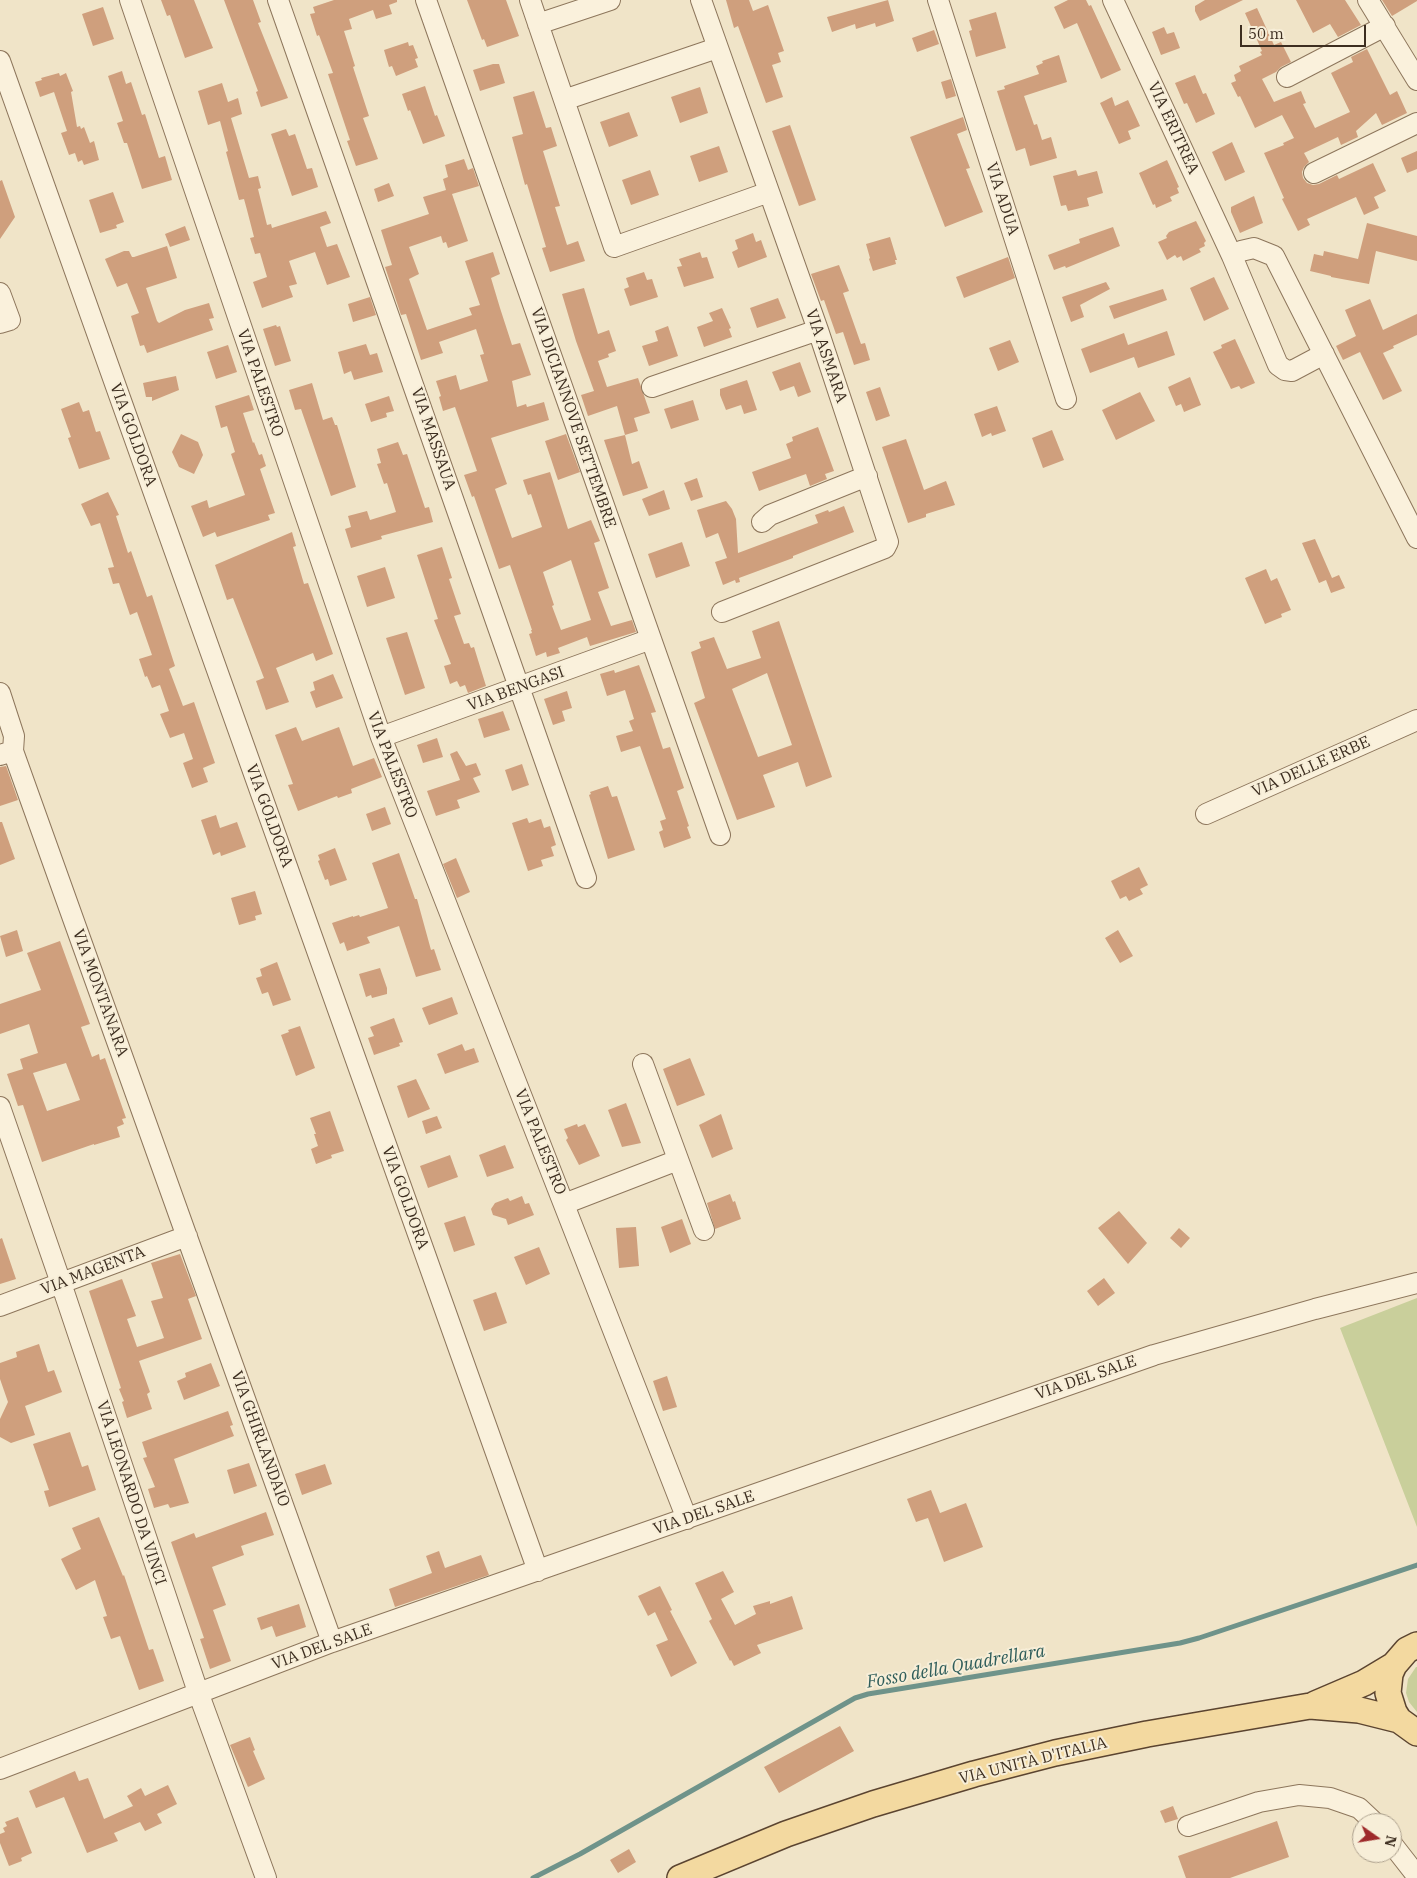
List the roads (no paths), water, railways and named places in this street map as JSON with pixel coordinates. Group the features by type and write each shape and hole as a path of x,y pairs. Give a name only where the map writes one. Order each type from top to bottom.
{"main road":[{"path":"1412,1730 1394,1712 1388,1694 1390,1674 1394,1665 1407,1650 1417,1645"},
{"path":"1310,1706 1364,1682 1394,1665"},
{"name":"VIA UNITÀ D'ITALIA","path":"680,1878 786,1834 873,1804 974,1774 1055,1753 1147,1734 1310,1706 1359,1710 1412,1730"}],"street":[{"name":"VIA PALESTRO","path":"130,0 381,738 686,1519"},
{"name":"VIA MASSAUA","path":"278,0 586,878"},
{"name":"VIA DICIANNOVE SETTEMBRE","path":"426,0 720,836"},
{"path":"530,0 614,247 768,192"},
{"path":"538,24 610,0"},
{"name":"VIA ASMARA","path":"701,0 818,330 888,542 885,548 722,612"},
{"name":"VIA ADUA","path":"938,0 1066,398"},
{"name":"VIA ERITREA","path":"1113,0 1232,256 1278,365 1285,370 1292,371 1324,354"},
{"path":"1368,0 1417,80"},
{"path":"1287,77 1385,26"},
{"path":"564,100 717,48"},
{"name":"VIA GOLDORA","path":"0,61 538,1571"},
{"path":"1314,173 1417,123"},
{"path":"1232,256 1241,251 1254,248 1274,256 1417,538"},
{"path":"0,293 5,322"},
{"path":"652,387 818,330"},
{"path":"762,522 770,514 867,476"},
{"name":"VIA BENGASI","path":"381,738 651,639"},
{"name":"VIA MONTANARA","path":"0,693 14,736 6,753 187,1236"},
{"name":"VIA DELLE ERBE","path":"1206,814 1417,720"},
{"path":"643,1064 704,1230"},
{"name":"VIA LEONARDO DA VINCI","path":"0,1108 61,1283 198,1692 266,1878"},
{"path":"564,1204 678,1160"},
{"name":"VIA MAGENTA","path":"0,1306 187,1236"},
{"name":"VIA GHIRLANDAIO","path":"187,1236 332,1642"},
{"name":"VIA DEL SALE","path":"0,1769 332,1642 1154,1354 1417,1283"},
{"path":"1188,1826 1259,1802 1299,1795 1330,1798 1359,1808 1364,1813"},
{"path":"1402,1857 1417,1876"}],"waterway":[{"name":"Fosso della Quadrellara","path":"533,1878 580,1854 855,1698 868,1694 1180,1643 1417,1565"}]}
